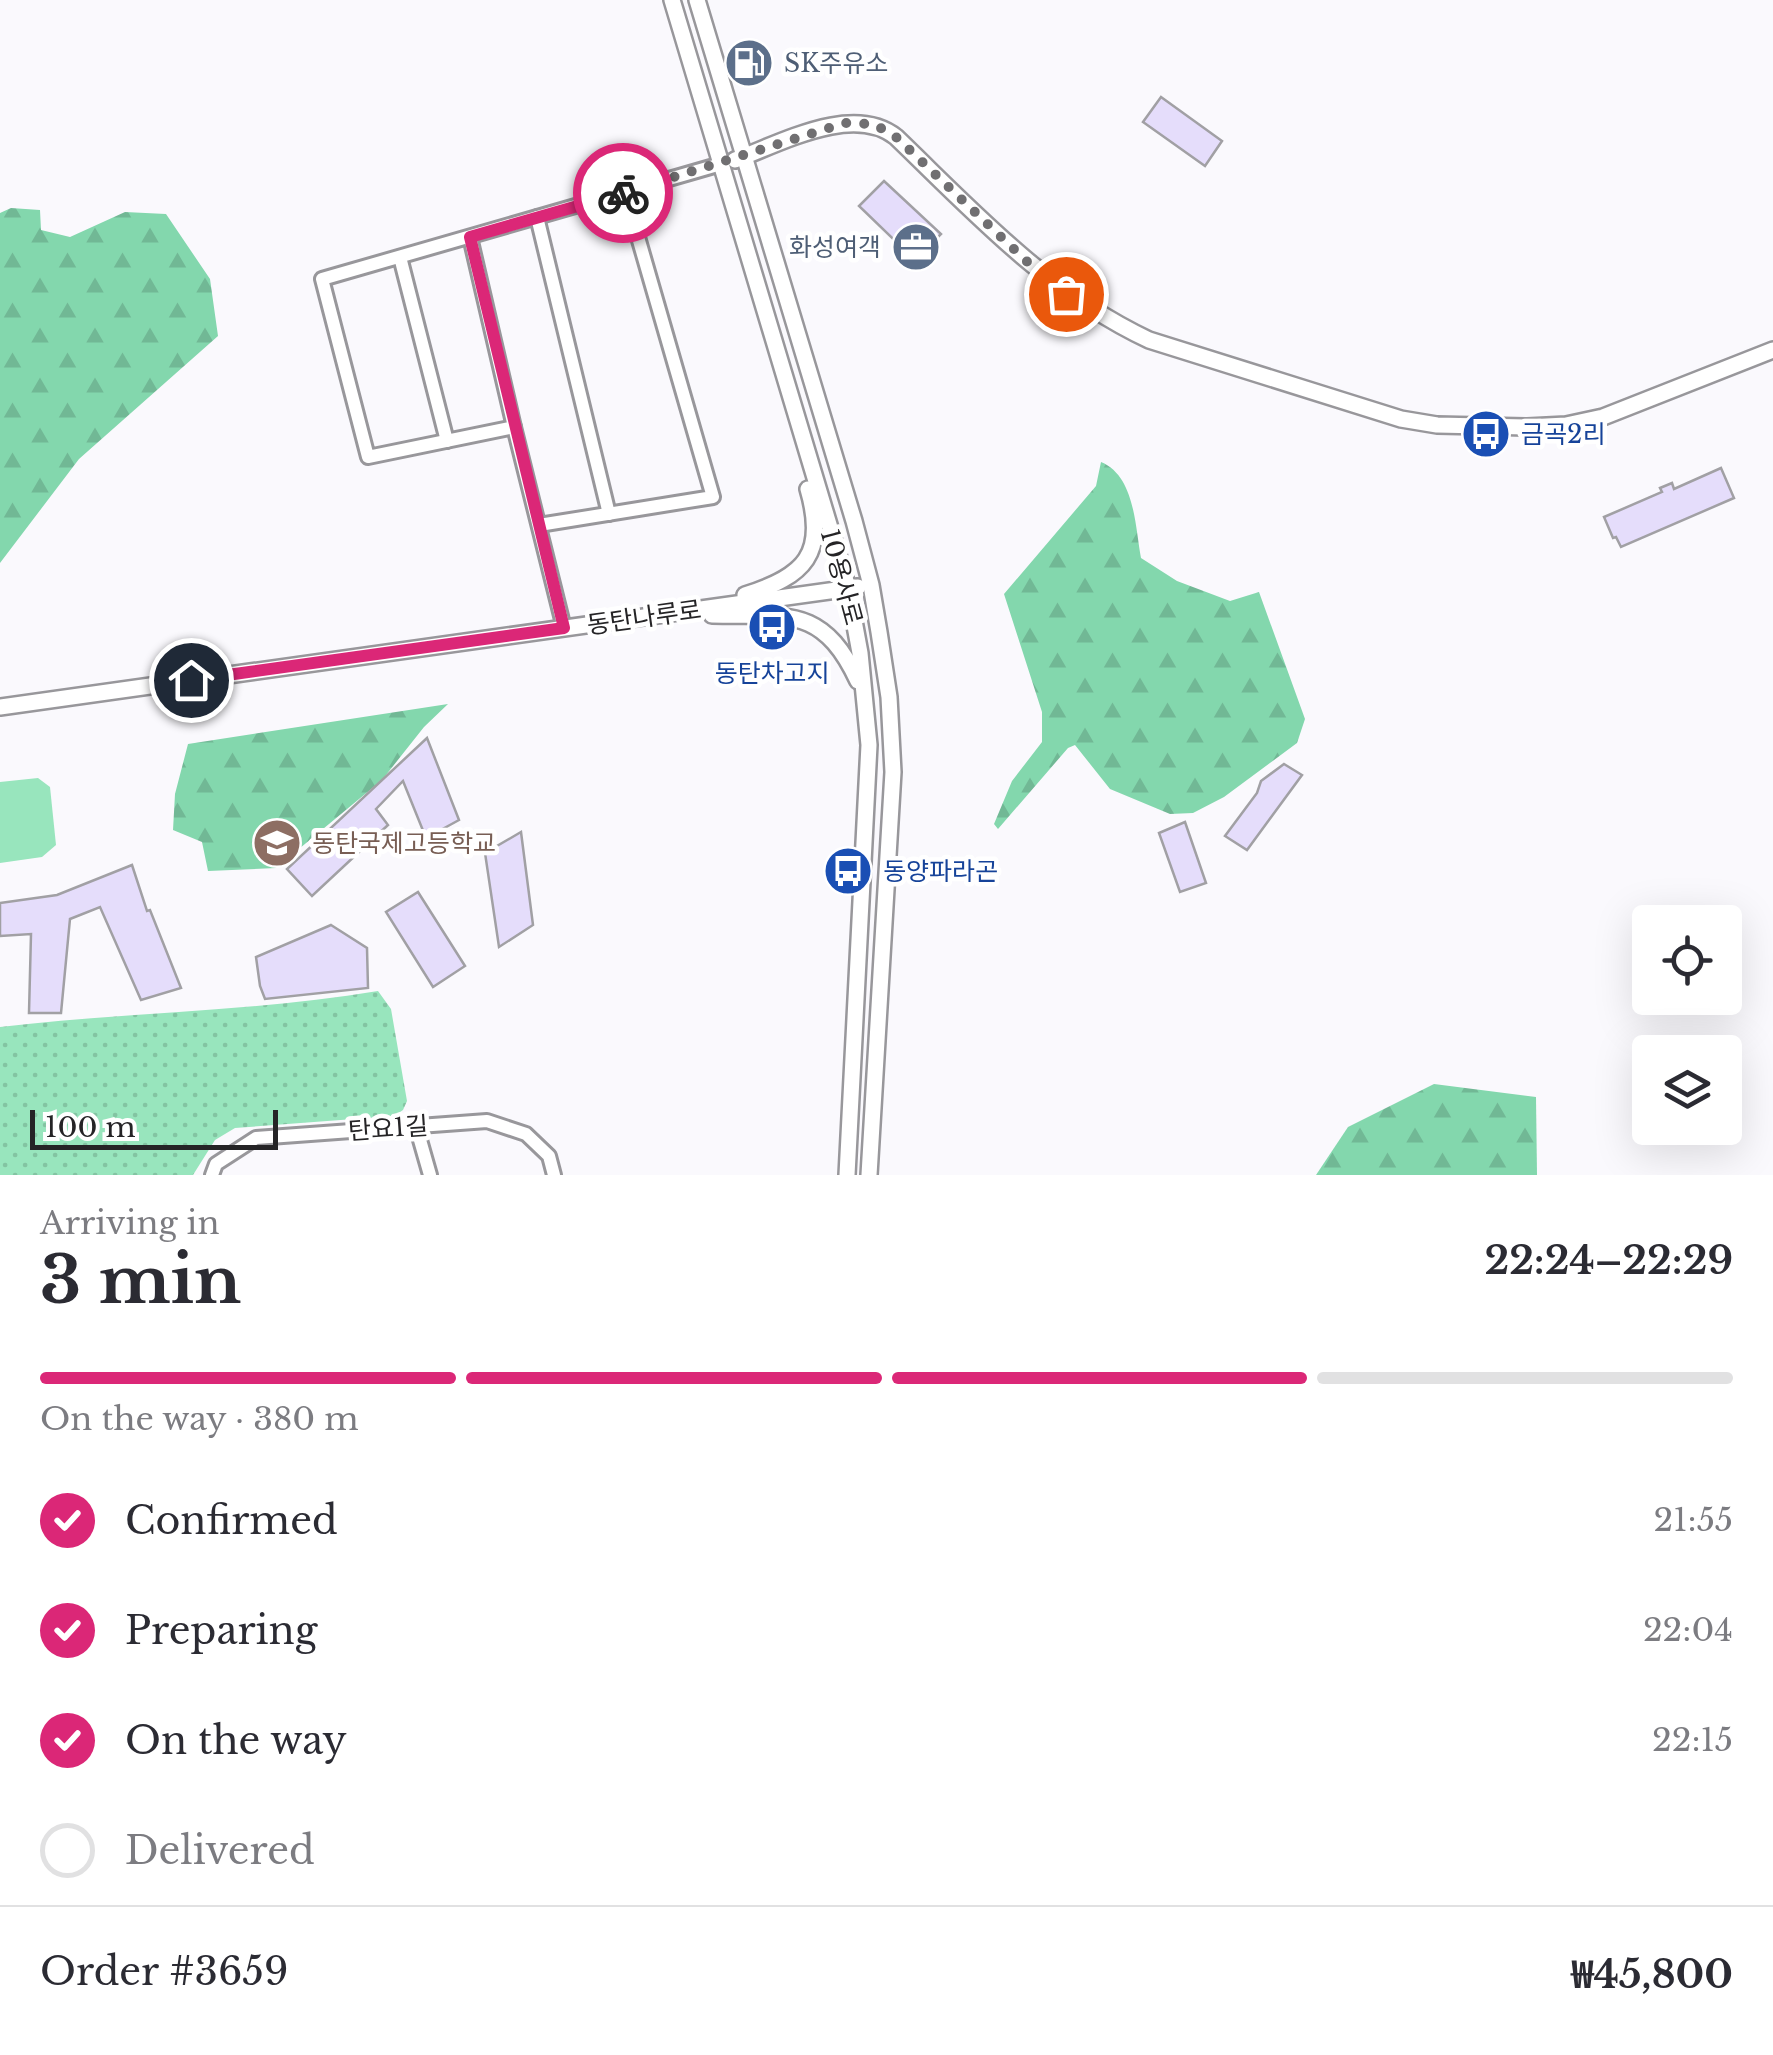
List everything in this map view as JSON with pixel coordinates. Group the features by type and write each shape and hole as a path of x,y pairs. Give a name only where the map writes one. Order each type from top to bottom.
{"street":[{"name":"10용사로","path":"672,0 848,588 866,705 868,763 848,1175"},
{"name":"10용사로","path":"697,0 871,585 889,698 893,772 869,1175"},
{"path":"514,427 368,457 322,279 721,164 855,121 874,124 896,137 1038,272 1066,294 1125,329 1218,362 1420,423 1566,426 1603,417 1773,350"},
{"path":"539,525 713,497 625,192"},
{"path":"537,218 609,514"},
{"path":"470,237 564,628"},
{"path":"400,257 446,441"},
{"path":"673,613 778,584 794,576 812,551 816,532 812,504 784,411 780,364"},
{"name":"동탄나루로","path":"0,707 871,585"},
{"path":"673,613 807,620 838,644 858,680 866,705"},
{"name":"탄요1길","path":"212,1175 216,1164 256,1138 487,1121 526,1134 549,1156 554,1175"},
{"path":"416,1126 430,1175"}],"green space":[{"path":"11,208 40,210 41,230 70,237 125,212 166,214 210,279 218,336 79,459 0,563 0,213"},
{"path":"1101,462 1121,478 1127,490 1141,558 1177,581 1230,601 1259,592 1305,719 1297,743 1224,797 1193,813 1170,814 1110,789 1075,745 1068,748 998,829 994,824 1012,781 1042,742 1042,712 1004,594 1096,486"},
{"path":"448,704 424,727 382,780 276,868 208,871 202,842 173,830 175,794 188,744"},
{"path":"38,778 50,787 56,845 42,857 0,863 0,782"},
{"path":"378,991 391,1009 407,1101 394,1116 235,1128 215,1140 193,1175 0,1175 0,1027 284,1003"},
{"path":"1434,1084 1536,1097 1537,1175 1316,1175 1348,1127"}],"building":[{"path":"1161,97 1222,141 1205,166 1143,122"},
{"path":"884,181 941,234 915,260 859,206"},
{"path":"1721,468 1734,498 1621,547 1613,538 1604,517 1662,492 1660,488 1672,483 1674,489"},
{"path":"427,738 459,820 426,838 403,781 376,809 388,825 312,896 287,869"},
{"path":"1284,764 1302,775 1247,850 1225,836 1257,793 1261,781"},
{"path":"1185,822 1206,883 1180,892 1159,833"},
{"path":"521,832 533,925 499,947 485,853"},
{"path":"132,865 147,911 150,910 181,988 141,1000 100,907 70,919 61,1013 29,1013 31,934 0,936 0,903 57,895"},
{"path":"418,892 465,966 433,987 386,912"},
{"path":"331,925 367,948 368,988 265,999 256,957"}],"way so far":[{"path":"623,193 836,125 855,121 874,124 896,137 1066,294"}],"place":[{"name":"SK주유소","path":"749,63"},
{"name":"화성여객","path":"916,247"},
{"name":"금곡2리","path":"1486,434"},
{"name":"동탄차고지","path":"772,627"},
{"name":"동탄국제고등학교","path":"277,843"},
{"name":"동양파라곤","path":"848,871"}],"route":[{"path":"191,680 564,628 470,237 623,193"}]}
